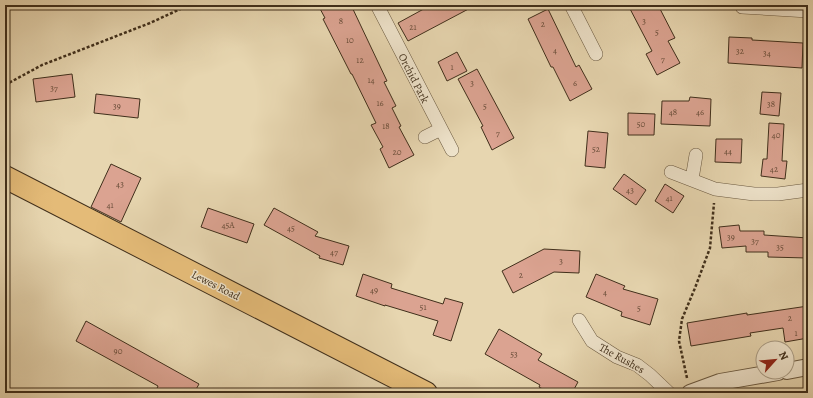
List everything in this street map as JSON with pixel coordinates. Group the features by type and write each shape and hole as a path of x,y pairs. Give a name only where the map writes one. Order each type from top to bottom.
{"highway":[{"name":"Lewes Road","path":"5,177 426,393"}],"street":[{"name":"Orchid Park","path":"377,5 452,150"},
{"path":"572,5 596,54"},
{"path":"742,7 808,11"},
{"path":"425,137 441,129"},
{"path":"692,179 696,155"},
{"path":"671,172 715,189 754,194 778,194 808,190"},
{"name":"The Rushes","path":"579,320 592,341 617,358 636,365 670,393"},
{"path":"795,369 808,367"},
{"path":"691,392 720,382 755,376"}],"path":[{"path":"5,85 42,65 189,5"},
{"path":"691,392 679,341 682,319 710,248 715,189"}],"building":[{"path":"318,5 351,5 387,81 384,82 396,106 392,108 401,126 399,127 414,155 389,168 380,149 383,147 371,125 376,123 323,19 325,18"},
{"path":"431,5 476,5 408,41 398,23"},
{"path":"628,5 658,5 675,38 668,41 680,63 657,75 646,54 652,51"},
{"path":"548,9 576,67 579,65 592,89 570,101 553,67 551,67 528,19"},
{"path":"729,37 803,43 802,68 728,63"},
{"path":"457,52 467,71 447,81 438,62"},
{"path":"477,69 514,138 492,150 481,127 483,126 458,79"},
{"path":"72,74 75,97 36,102 33,79"},
{"path":"762,92 781,93 779,116 760,114"},
{"path":"96,94 140,99 138,118 94,113"},
{"path":"690,97 711,99 710,126 661,124 662,101 689,101"},
{"path":"628,113 655,114 654,135 628,135"},
{"path":"769,123 784,124 782,161 787,161 785,179 761,176 763,159 767,159"},
{"path":"588,131 608,133 605,168 585,166"},
{"path":"716,139 742,139 741,163 715,162"},
{"path":"111,164 141,178 121,222 91,207"},
{"path":"624,174 646,190 636,205 613,189"},
{"path":"665,184 684,196 673,213 655,201"},
{"path":"208,208 254,224 247,243 201,227"},
{"path":"274,208 318,232 315,236 349,246 343,265 319,258 320,256 264,225"},
{"path":"739,225 740,231 764,231 764,235 808,238 808,258 768,257 768,252 746,252 746,246 722,248 719,227"},
{"path":"544,249 580,251 579,273 554,272 513,293 502,271"},
{"path":"363,274 392,284 391,288 443,304 445,298 463,303 451,341 433,335 438,321 356,296"},
{"path":"596,274 625,286 623,289 658,299 650,325 621,316 622,312 586,297"},
{"path":"808,306 808,338 785,340 783,328 750,333 751,336 691,346 687,323 747,313 747,315"},
{"path":"86,321 199,384 194,393 155,393 158,386 76,341"},
{"path":"499,329 542,354 538,360 578,382 572,393 550,393 539,387 540,385 485,354"}]}
